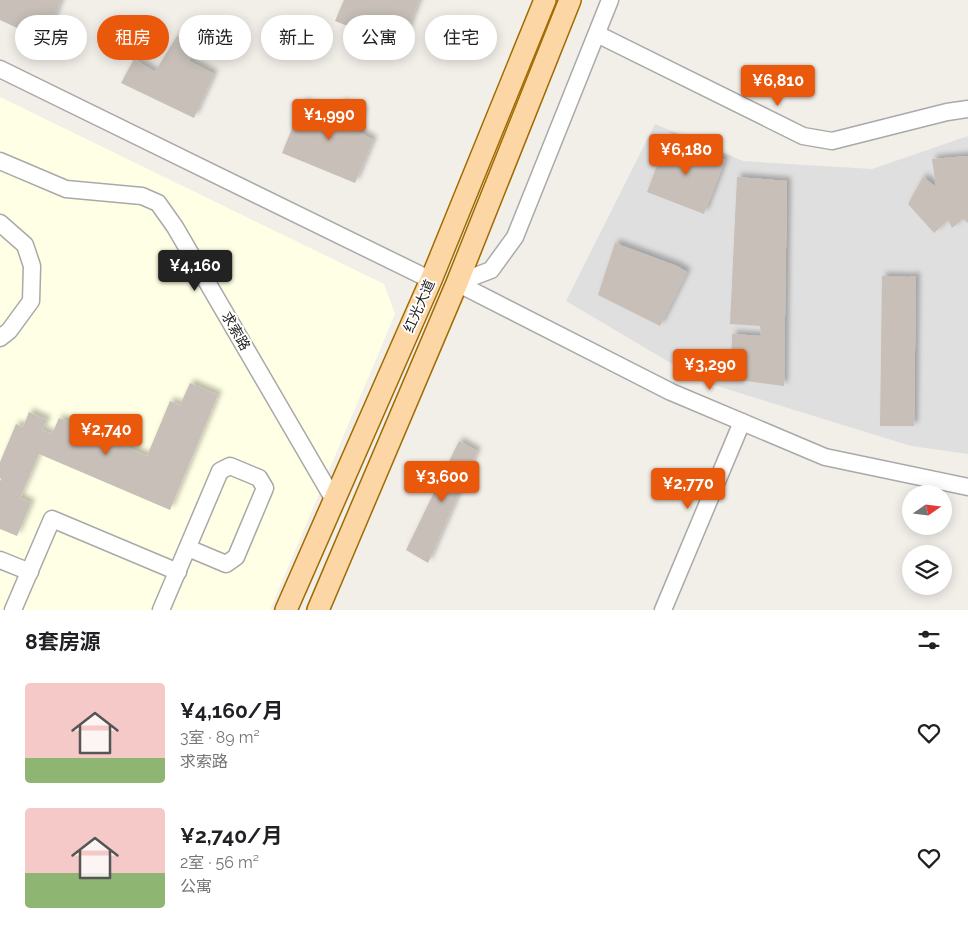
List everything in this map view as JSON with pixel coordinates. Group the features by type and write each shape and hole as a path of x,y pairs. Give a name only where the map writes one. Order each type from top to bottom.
{"main road":[{"path":"528,0 532,12 533,31"},
{"name":"红光大道","path":"286,610 431,280 545,0"},
{"name":"红光大道","path":"318,610 457,283 570,0"}],"street":[{"path":"457,283 492,270 515,236 610,0"},
{"path":"597,34 803,136 832,141 947,112 968,109"},
{"path":"0,69 431,280"},
{"name":"求索路","path":"0,161 66,189 142,196 158,203 175,227 334,500"},
{"path":"0,223 25,245 32,266 31,301 8,331 0,338"},
{"path":"457,283 672,392 825,457 968,487"},
{"path":"663,610 742,422"},
{"path":"162,610 220,471 230,466 259,478 265,488 236,557 226,564 188,548"},
{"path":"13,610 52,519 178,572"},
{"path":"0,560 30,572"}],"shaded area":[{"path":"0,97 384,284 395,314 270,610 0,610"},
{"path":"655,124 743,161 872,169 968,136 968,454 911,446 701,381 566,301"}],"building":[{"path":"0,0 61,0 55,15 15,15 15,27 0,20"},
{"path":"344,0 419,0 413,15 343,15 343,24 335,21"},
{"path":"177,36 179,37 179,60 189,60 214,74 194,118 121,83 133,60 155,72 162,60 169,60 169,49"},
{"path":"303,102 329,116 342,103 363,112 354,129 373,140 355,183 282,153"},
{"path":"668,137 725,160 704,214 647,192"},
{"path":"968,156 968,223 963,219 952,228 948,220 934,233 908,204 923,177 936,187 932,159"},
{"path":"737,177 787,181 784,386 731,379 732,334 761,336 760,326 730,324"},
{"path":"615,243 677,266 687,272 660,326 598,295"},
{"path":"882,276 916,276 914,426 880,426"},
{"path":"190,383 218,395 170,510 39,454 20,498 31,503 17,536 0,529 0,462 16,424 23,427 29,412 47,420 42,430 52,434 59,418 147,456 170,401 180,405"},
{"path":"459,441 477,451 428,563 406,550"}]}
